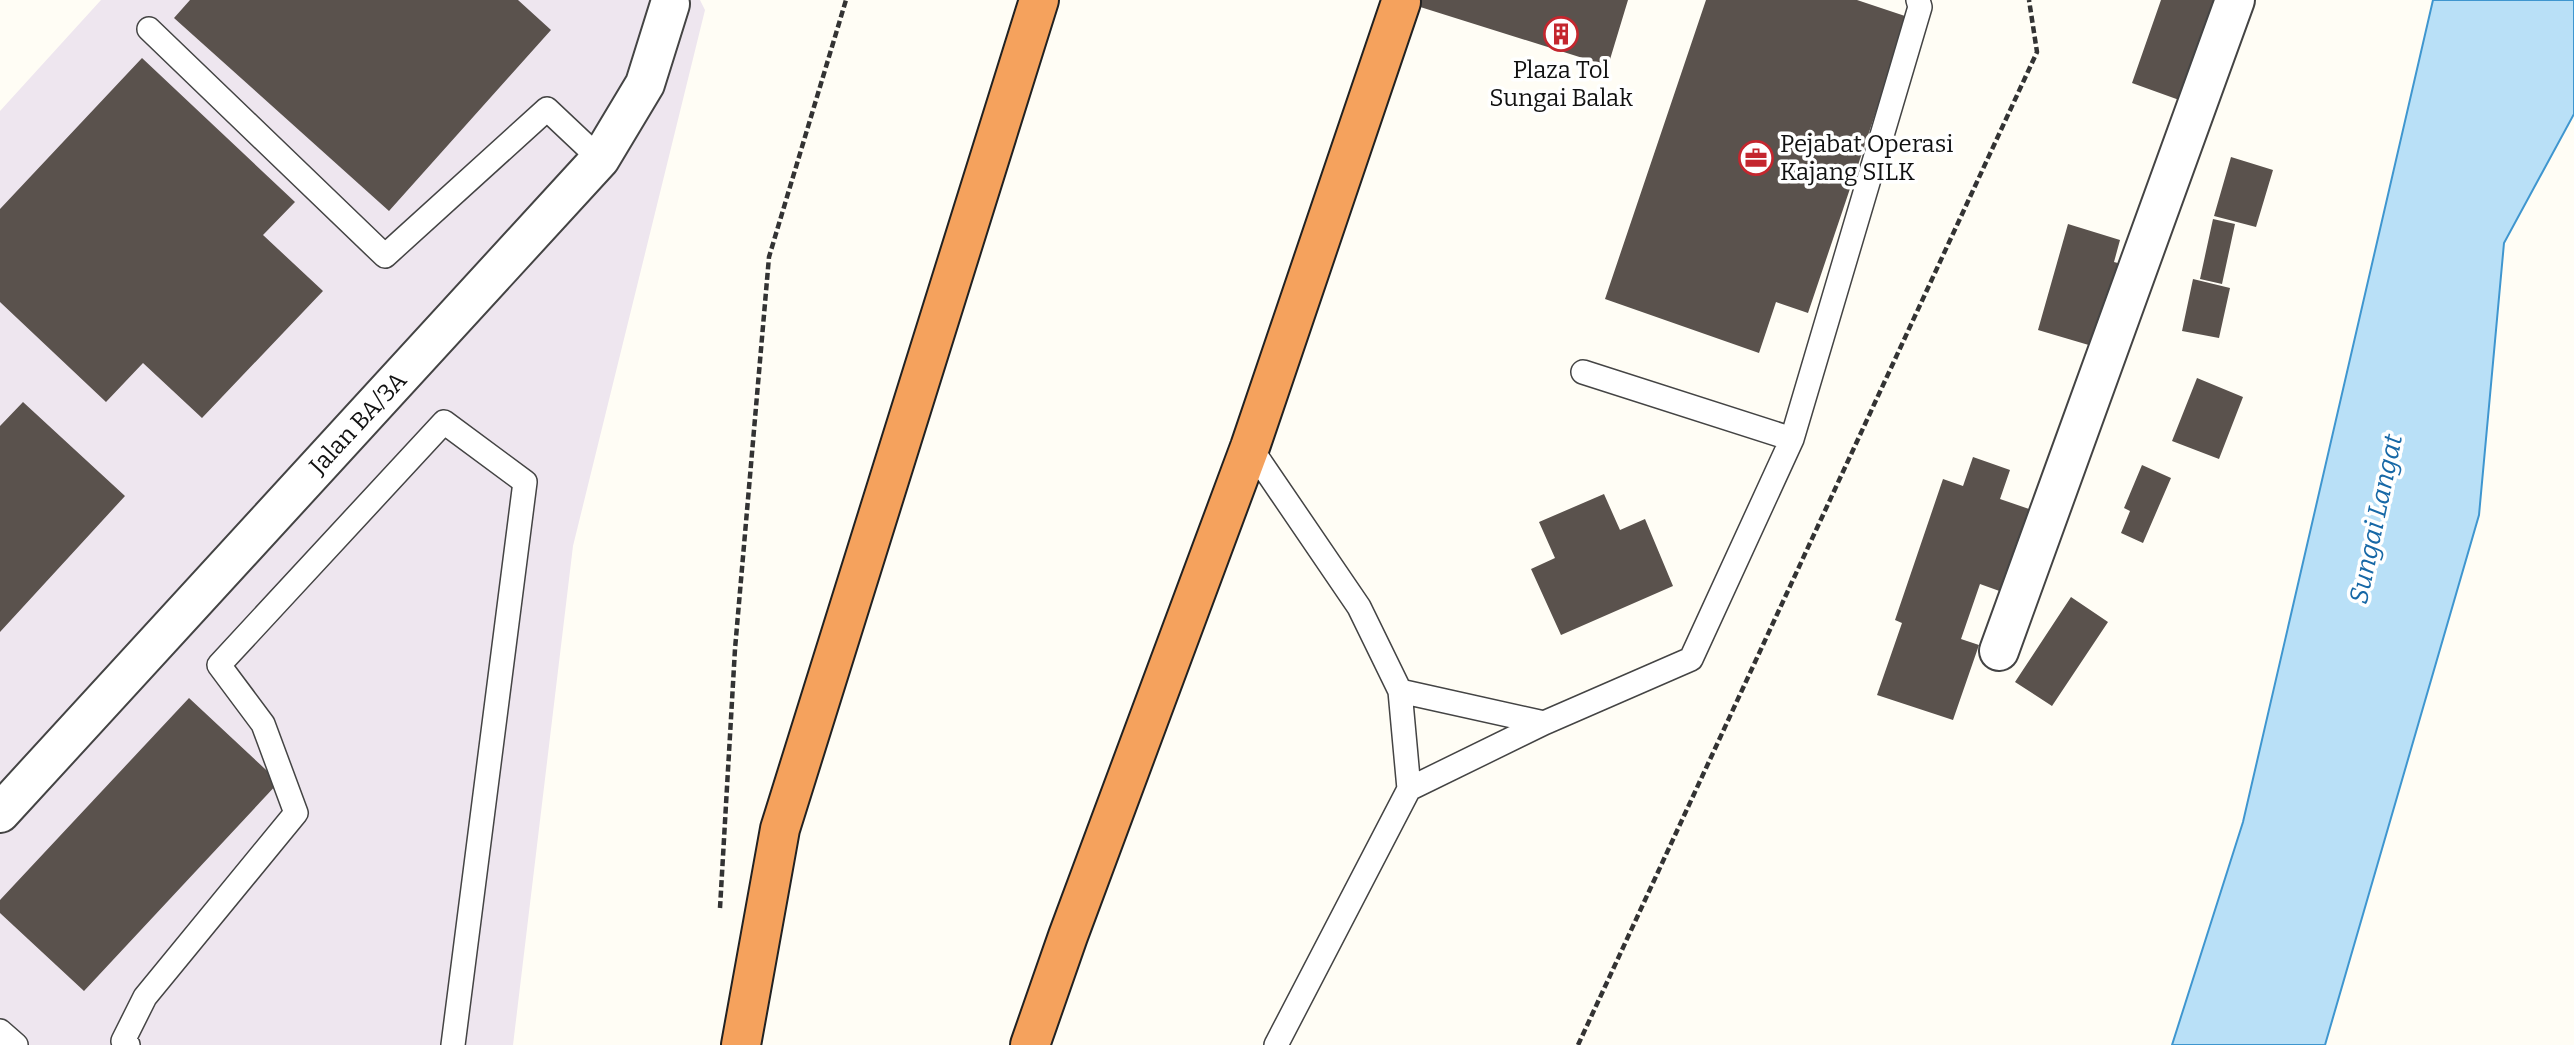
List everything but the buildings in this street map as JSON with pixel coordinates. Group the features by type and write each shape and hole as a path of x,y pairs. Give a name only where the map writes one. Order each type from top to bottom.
{"highway":[{"path":"741,1045 780,830 1039,0"},
{"path":"1030,1045 1250,447 1401,2"}],"street":[{"path":"1999,651 2235,0"},
{"name":"Jalan BA/3A","path":"0,813 600,159 645,84 669,2"}],"lane":[{"path":"1409,789 1545,723 1691,659 1792,439 1920,7 1918,0"},
{"path":"149,29 385,256 547,109 600,159"},
{"path":"1583,372 1792,439"},
{"path":"128,1045 123,1041 145,997 296,813 263,724 219,665 444,422 525,482 453,1045"},
{"path":"1250,447 1359,607 1401,691 1409,789 1276,1045"},
{"path":"1401,691 1545,723"},
{"path":"0,1031 16,1045"}],"path":[{"path":"720,909 735,649 769,257 846,0"},
{"path":"1578,1045 2037,52 2029,0"}],"shaded area":[{"path":"101,0 700,0 705,10 573,546 513,1045 0,1045 0,111"}],"water":[{"name":"Sungai Langat","path":"2433,0 2574,0 2574,114 2504,243 2479,515 2325,1045 2172,1045 2243,822"}],"place":[{"name":"Plaza Tol Sungai Balak","path":"1561,34"},
{"name":"Pejabat Operasi Kajang SILK","path":"1756,158"}]}
